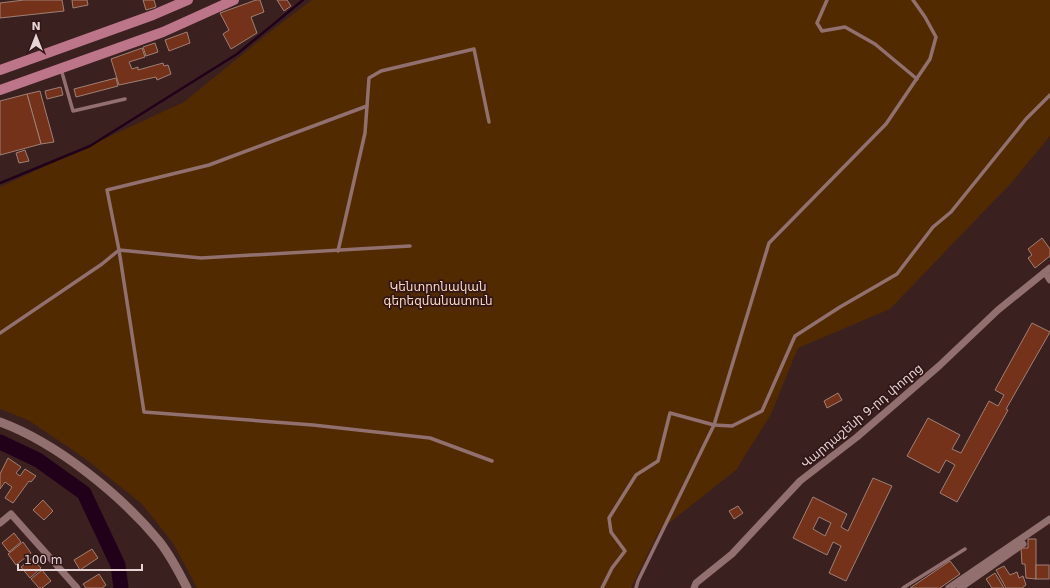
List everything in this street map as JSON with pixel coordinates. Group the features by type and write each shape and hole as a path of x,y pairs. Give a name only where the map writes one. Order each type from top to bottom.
{"main road":[{"path":"0,70 153,15 188,0"},
{"path":"0,90 163,32 234,0"},
{"path":"0,422 34,437 86,473 133,512 160,542 187,588"}],"street":[{"path":"1048,270 1050,280"},
{"name":"Վարդաշենի 9-րդ փողոց","path":"694,588 696,583 732,554 800,481 857,437 939,366 998,310 1048,270"},
{"path":"0,523 11,514 77,588"},
{"path":"949,588 1050,519"},
{"path":"960,588 1023,544"}],"lane":[{"path":"827,0 817,23 822,31 845,27 875,44 917,79"},
{"path":"636,588 638,581 714,425 769,243 886,124 930,60 936,36 913,0"},
{"path":"338,251 365,133 369,78 381,71 474,49 489,122"},
{"path":"61,68 73,111 125,99"},
{"path":"602,588 612,568 625,551 612,532 609,518 636,475 658,461 670,413 714,425 732,426 762,411 795,336 840,307 897,274 933,227 951,212 1026,119 1050,96"},
{"path":"367,106 209,165 107,190 119,250 144,412 313,425 430,438 492,461"},
{"path":"0,333 102,264 119,250 201,258 410,246"},
{"path":"904,588 965,549"}],"green space":[{"name":"Կենտրոնական գերեզմանատուն","path":"312,0 1050,0 1050,136 1013,181 890,309 798,348 771,414 736,470 659,531 631,588 197,588 173,543 141,503 83,457 28,420 0,409 0,187 184,102 271,31"}],"building":[{"path":"24,0 62,0 64,11 0,18 0,3"},
{"path":"72,0 87,0 88,5 73,8"},
{"path":"143,0 154,0 156,7 146,10"},
{"path":"256,0 260,0 264,12 251,17 257,33 231,49 223,34 229,30 220,13"},
{"path":"277,0 287,0 291,6 284,11"},
{"path":"187,32 190,43 169,51 165,40"},
{"path":"155,43 158,52 146,56 143,47"},
{"path":"142,48 145,57 129,62 132,69 138,67 138,70 163,63 164,66 168,65 171,74 157,80 156,77 119,85 111,59"},
{"path":"116,78 118,86 76,97 74,89"},
{"path":"61,87 63,95 47,99 45,91"},
{"path":"40,91 54,142 41,144 27,94"},
{"path":"27,94 41,144 0,155 0,101"},
{"path":"25,150 29,161 19,163 16,153"},
{"path":"1042,238 1050,249 1050,256 1035,268 1028,258 1032,255 1028,249"},
{"path":"1032,323 1050,332 1006,409 1008,410 957,502 940,493 955,465 946,460 939,473 907,456 928,418 960,435 952,449 961,453 989,401 998,406 1004,395 995,390"},
{"path":"838,393 842,400 827,408 824,401"},
{"path":"8,458 21,467 16,473 20,476 25,469 36,476 31,482 29,481 13,503 5,498 12,487 5,482 0,489 0,474"},
{"path":"873,478 892,486 846,581 829,573 841,546 833,542 827,555 793,538 813,497 847,514 841,527 848,531","holes":["819,517 831,523 825,536 813,529"]},
{"path":"43,500 53,511 44,520 33,510"},
{"path":"738,506 743,513 734,519 729,511"},
{"path":"14,533 21,542 9,552 2,543"},
{"path":"1028,539 1036,539 1036,579 1026,578 1025,564 1022,564 1021,548 1028,548"},
{"path":"23,542 31,553 16,565 8,554"},
{"path":"92,549 98,558 80,570 74,560"},
{"path":"32,558 41,568 30,578 21,567"},
{"path":"950,561 960,574 940,588 910,588"},
{"path":"1036,565 1049,565 1049,579 1036,579"},
{"path":"1004,566 1010,575 1017,572 1019,578 1023,576 1026,585 1022,588 1006,588 996,570"},
{"path":"42,570 51,581 42,588 39,588 31,579"},
{"path":"995,573 1004,588 992,588 986,579"},
{"path":"99,574 106,585 102,588 86,588 83,584"}],"waterway":[{"path":"0,183 90,146 237,54 303,0"},
{"path":"0,442 38,460 84,493 118,565 121,588"}]}
